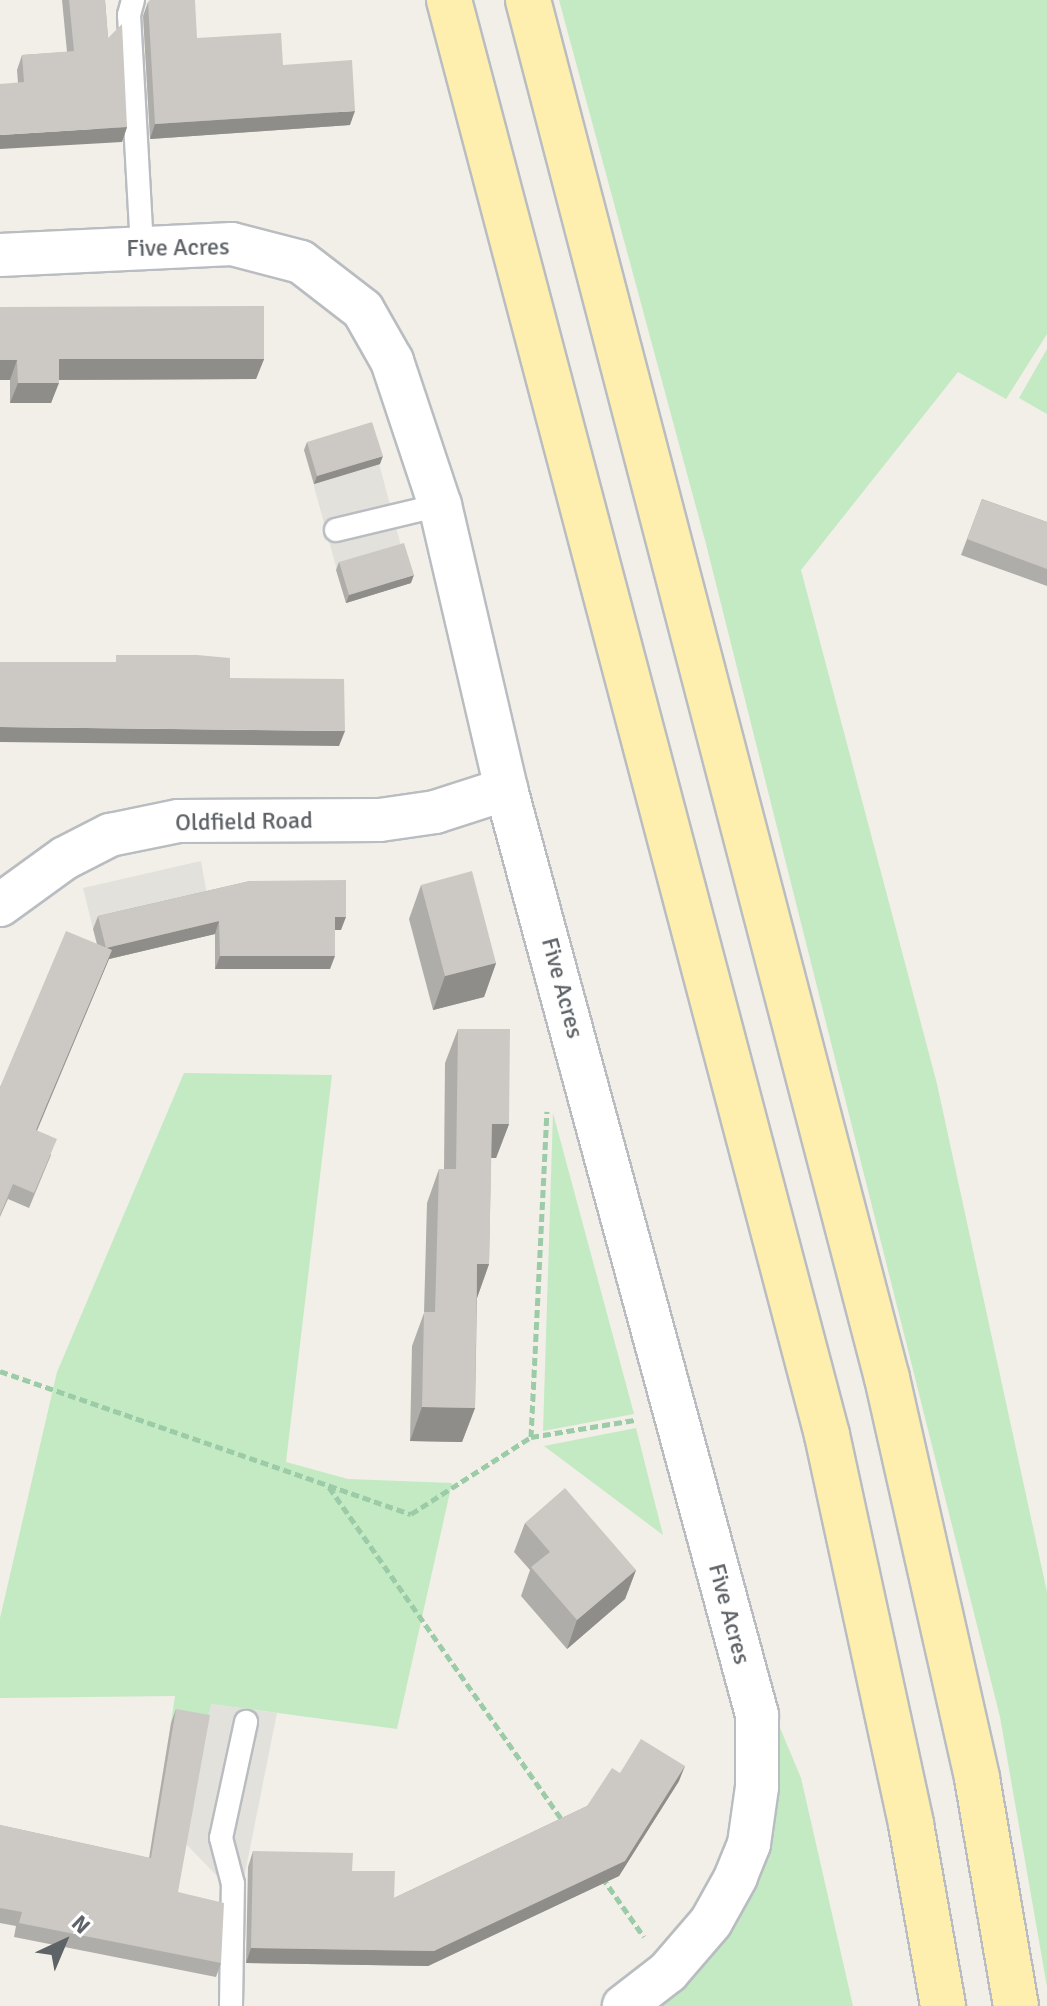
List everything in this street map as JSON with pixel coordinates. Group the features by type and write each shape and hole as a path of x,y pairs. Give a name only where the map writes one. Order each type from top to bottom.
{"main road":[{"path":"449,0 827,1435 911,1824 943,2006"},
{"path":"528,0 887,1378 977,1778 1016,2006"}],"street":[{"name":"Five Acres","path":"0,255 232,244 301,262 363,310 392,361 440,505 506,789 757,1715 757,1787 749,1844 736,1877 711,1922 668,1972 624,2006"},
{"name":"Oldfield Road","path":"0,905 65,858 110,835 178,821 380,820 435,812 506,789"}],"lane":[{"path":"133,0 129,15 142,249"},
{"path":"336,530 440,505"},
{"path":"231,2006 233,1884 221,1838 246,1722"}],"path":[{"path":"531,1437 548,1096"},
{"path":"0,1371 411,1514 531,1437 674,1412"},
{"path":"329,1486 570,1831"},
{"path":"597,1869 668,1972"}],"shaded area":[{"path":"370,430 411,583 346,603 304,450"},
{"path":"201,861 214,934 101,961 83,888"},
{"path":"210,1704 277,1713 242,1888 242,2006 233,2006 223,1882 186,1844 152,1838 171,1723 205,1729"}],"green space":[{"path":"559,0 1047,0 1047,334 1006,399 958,372 801,570 937,1084 1047,1592 1047,1987 1000,1717 706,544"},
{"path":"1047,349 1047,414 1019,398"},
{"path":"184,1073 332,1075 286,1462 348,1479 452,1483 397,1729 211,1704 205,1729 171,1723 175,1696 0,1698 0,1618 57,1372"},
{"path":"553,1113 634,1414 543,1431"},
{"path":"636,1428 663,1535 544,1446"},
{"path":"775,1716 801,1778 853,2006 662,2006 693,1972"}],"building":[{"path":"69,0 105,0 108,38 122,24 127,127 0,135 0,84 24,82 22,55 74,51"},
{"path":"150,0 195,0 197,38 281,33 283,65 352,60 355,111 155,124"},
{"path":"264,306 264,359 59,359 59,383 18,383 17,360 0,360 0,307"},
{"path":"372,422 383,456 317,476 307,442"},
{"path":"982,499 1047,522 1047,569 967,539"},
{"path":"404,543 414,575 349,595 339,562"},
{"path":"116,655 230,658 230,678 344,679 345,731 0,727 0,662 116,662"},
{"path":"472,871 496,963 445,976 421,885"},
{"path":"346,880 346,917 335,917 335,956 220,956 219,921 106,948 98,916 250,881"},
{"path":"66,931 112,950 36,1130 57,1139 34,1193 13,1184 0,1215 0,1087"},
{"path":"458,1029 510,1029 509,1124 492,1124 489,1264 477,1264 475,1408 422,1407 424,1312 435,1312 439,1169 456,1169"},
{"path":"565,1488 636,1570 577,1620 531,1567 550,1552 525,1523"},
{"path":"176,1709 210,1715 178,1892 224,1903 221,1963 19,1923 22,1912 0,1908 0,1825 151,1858"},
{"path":"641,1739 685,1766 625,1861 434,1951 251,1948 253,1851 353,1853 352,1871 395,1871 394,1898 587,1806 612,1768 620,1773"}]}
